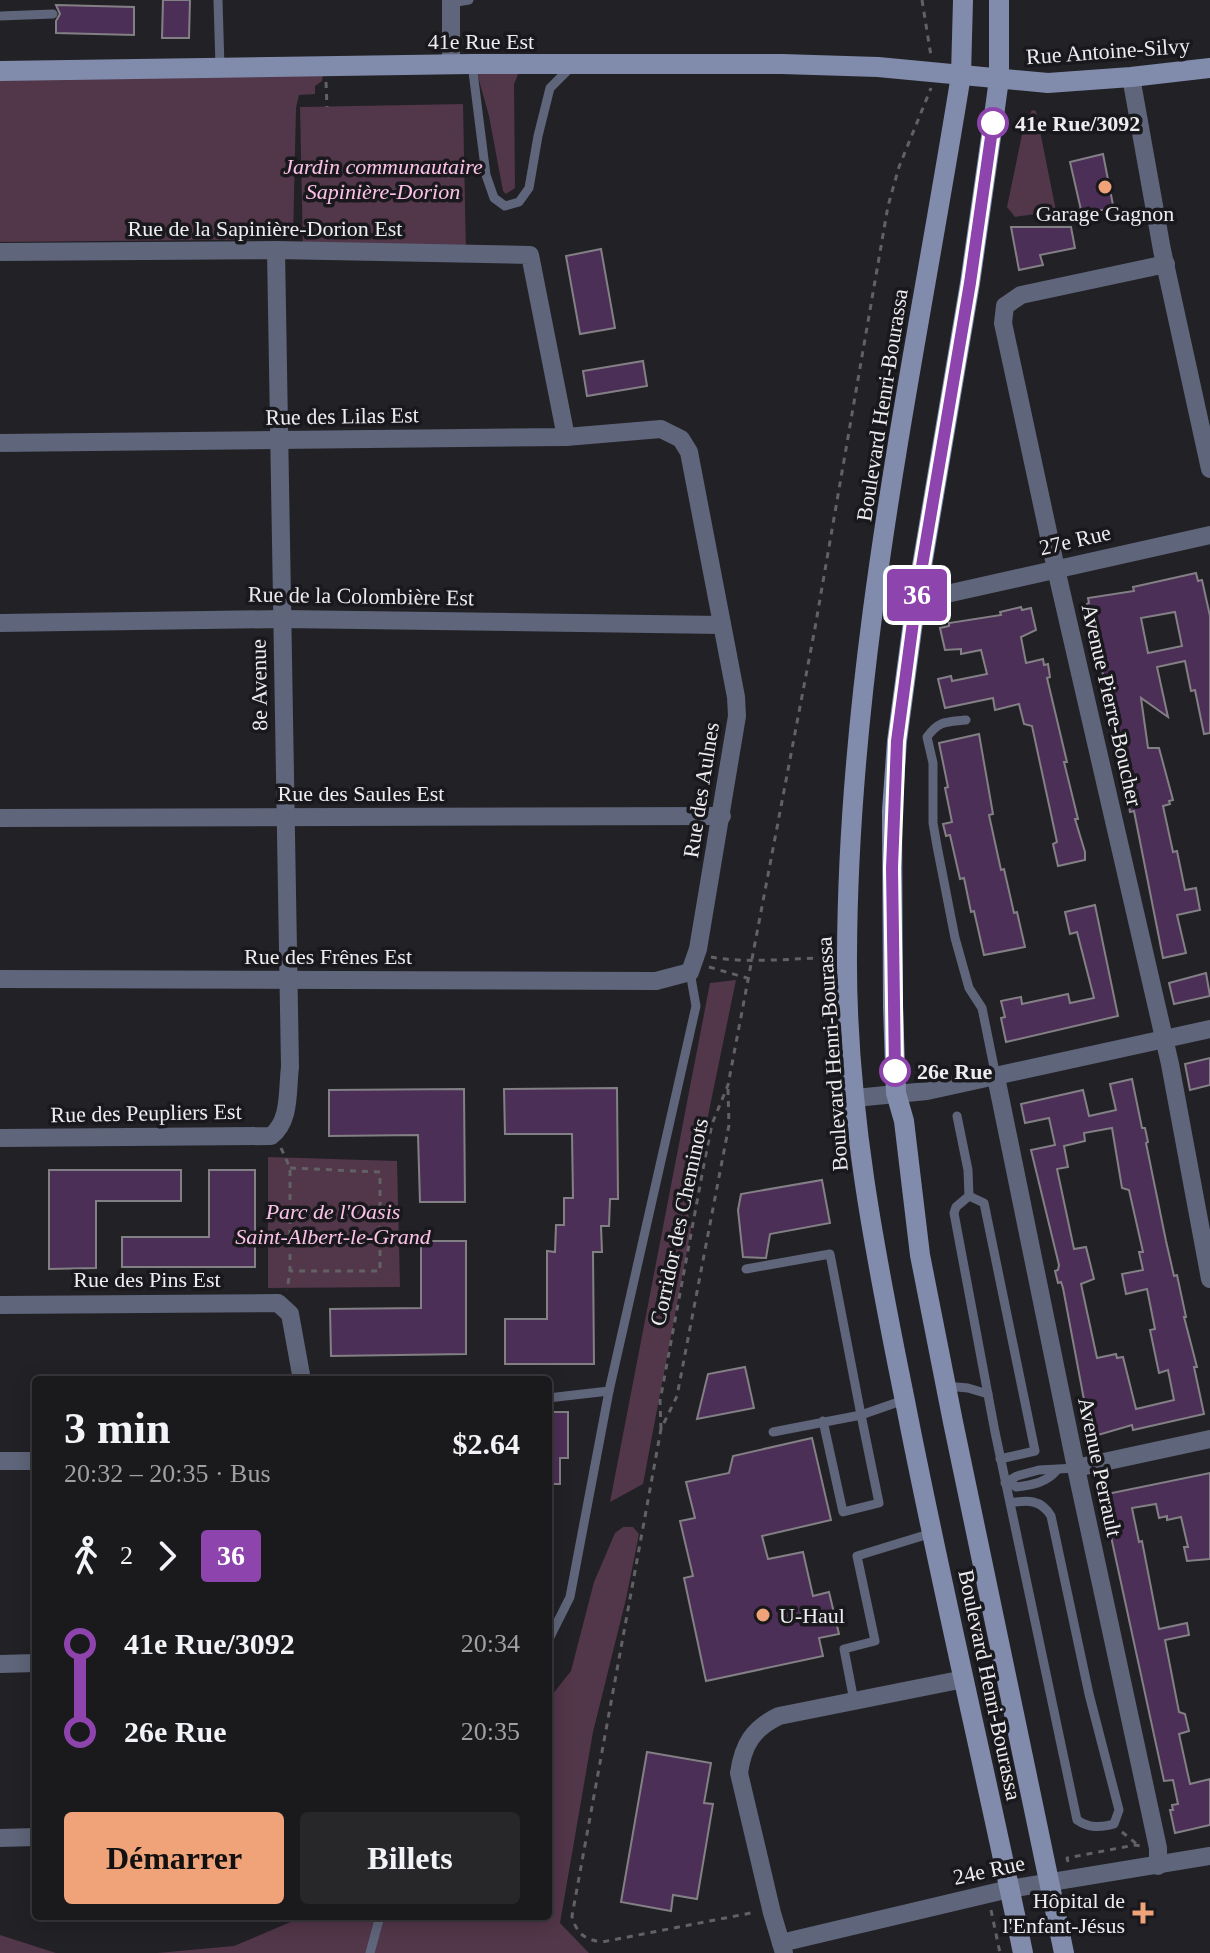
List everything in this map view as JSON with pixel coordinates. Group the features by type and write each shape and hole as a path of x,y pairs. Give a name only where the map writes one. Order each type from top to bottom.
{"main road":[{"name":"Boulevard Henri-Bourassa","path":"963,0 961,75 866,654 851,809 847,958 855,1098 871,1235 1023,1953"},
{"name":"Boulevard Henri-Bourassa","path":"999,0 999,79 970,283 915,607 897,741 892,811 896,1093 904,1121 920,1255 1064,1953"},
{"name":"41e Rue Est","path":"0,71 574,64 878,67 961,75"},
{"name":"Rue Antoine-Silvy","path":"961,75 1048,83 1210,68"}],"street":[{"path":"451,65 457,1"},
{"path":"1131,77 1166,264 1210,469"},
{"name":"Rue de la Sapinière-Dorion Est","path":"0,252 276,250 530,255 566,437"},
{"name":"8e Avenue","path":"276,250 290,1067 285,1120"},
{"name":"Avenue Pierre-Boucher","path":"1166,264 1021,295 1005,306 1003,323 1164,1040 1210,1279"},
{"name":"Rue des Lilas Est","path":"0,443 566,437 661,429 681,439"},
{"name":"Rue des Aulnes","path":"681,439 689,452 736,697 737,716 722,816 693,963"},
{"name":"27e Rue","path":"951,593 1210,535"},
{"name":"Rue de la Colombière Est","path":"0,623 282,619 722,625"},
{"name":"Rue des Saules Est","path":"0,818 722,816"},
{"name":"Rue des Frênes Est","path":"0,979 656,981 693,963"},
{"path":"855,1098 927,1091 1210,1029"},
{"name":"Avenue Perrault","path":"996,1077 1066,1469 1158,1857"},
{"name":"Rue des Peupliers Est","path":"0,1138 271,1136 281,1129 285,1120"},
{"name":"Rue des Pins Est","path":"0,1305 284,1308"},
{"path":"284,1308 301,1376"},
{"path":"1066,1469 1210,1439"},
{"path":"0,1461 32,1461"},
{"path":"0,1664 32,1663"},
{"path":"782,1948 739,1773 742,1753 749,1740 763,1724 779,1716 964,1679"},
{"path":"0,1838 32,1837"},
{"name":"24e Rue","path":"782,1948 1009,1889 1158,1857 1210,1856"}],"lane":[{"path":"218,0 220,67"},
{"path":"0,16 53,14"},
{"path":"472,64 486,175 494,198 505,206 519,202 529,188 550,88 574,64"},
{"path":"966,720 941,723 927,737 933,763 933,823 955,938 969,988 982,1008 996,1077"},
{"path":"552,1633 570,1597 609,1391 696,1006 693,963"},
{"path":"957,1116 968,1170 969,1196"},
{"path":"969,1196 956,1207 954,1213 1000,1459 1008,1483 1010,1503 1077,1820 1092,1827 1114,1824 1119,1810 1089,1694 1051,1516 1045,1506 1031,1500 1010,1503"},
{"path":"969,1196 984,1203 1035,1451 1000,1459"},
{"path":"746,1269 830,1254 879,1503 843,1512 823,1421"},
{"path":"946,1386 972,1388 988,1394"},
{"path":"552,1398 609,1391"},
{"path":"773,1432 861,1415 904,1400"},
{"path":"1008,1483 1017,1476 1039,1470 1066,1469"},
{"path":"854,1701 844,1649 875,1641 857,1556 932,1533"},
{"path":"370,1953 379,1920"}],"path":[{"path":"922,0 930,55"},
{"path":"326,66 327,107"},
{"path":"728,1085 812,643 892,187 931,92"},
{"path":"693,963 751,958 847,958"},
{"path":"693,963 748,978"},
{"name":"Corridor des Cheminots","path":"661,1429 677,1396 729,1125 728,1085"},
{"name":"Corridor des Cheminots","path":"661,1429 660,1401 704,1164 712,1124 728,1085"},
{"path":"271,1136 284,1151 290,1168 290,1271 284,1308"},
{"path":"290,1168 380,1172 380,1271 290,1271"},
{"path":"661,1429 572,1918 578,1932 590,1940 602,1942 752,1911 761,1916"},
{"path":"1114,1824 1138,1846 1158,1857"},
{"path":"1067,1858 1138,1846"},
{"path":"984,1911 990,1909 1000,1953"}],"green space":[{"path":"519,72 514,84 515,188 506,194 477,73"},
{"path":"323,74 322,81 315,86 315,94 299,95 296,108 293,239 0,242 0,78"},
{"name":"Jardin communautaire Sapinière-Dorion","path":"463,104 466,254 303,251 300,107"},
{"path":"1032,110 1036,111 1056,211 1015,217 1007,207 1024,125"},
{"path":"736,980 688,1213 691,1230 643,1484 610,1502 710,983"},
{"name":"Parc de l'Oasis Saint-Albert-le-Grand","path":"268,1157 397,1161 400,1287 268,1288"},
{"path":"623,1527 633,1527 639,1534 593,1732 560,1923 589,1953 157,1953 234,1946 296,1920 552,1920 552,1695 571,1671 594,1582 615,1533"},
{"path":"0,1935 56,1953 0,1953"}],"building":[{"path":"163,0 190,0 189,38 162,38"},
{"path":"56,5 134,7 134,35 56,33 56,21 60,14"},
{"path":"1103,154 1114,210 1081,210 1070,162"},
{"path":"1011,227 1071,227 1075,248 1040,255 1043,265 1019,270"},
{"path":"601,249 615,328 580,334 566,256"},
{"path":"643,361 647,386 587,396 583,371"},
{"path":"1196,573 1198,581 1202,580 1210,616 1210,733 1204,734 1185,661 1157,667 1168,717 1141,698 1148,748 1159,748 1173,800 1163,806 1173,852 1177,851 1185,890 1196,888 1200,910 1177,915 1186,953 1163,958 1134,811 1130,812 1126,791 1130,790 1121,742 1117,737 1087,604 1088,598 1134,591 1133,587","holes":["1175,612 1182,646 1148,653 1141,618"]},
{"path":"1021,607 1022,610 1031,608 1036,630 1021,637 1026,663 1043,659 1044,665 1048,664 1050,677 1047,678 1067,762 1064,762 1078,819 1075,819 1085,852 1085,860 1058,866 1053,844 1057,842 1032,726 1024,724 1019,704 995,710 993,698 945,708 938,679 951,676 952,681 987,674 981,650 961,654 961,649 945,650 940,628 949,626 949,623 1001,615 1000,612"},
{"path":"979,734 993,814 989,815 1001,870 1004,869 1025,947 984,955 964,878 960,879 950,835 946,836 943,824 952,822 939,743"},
{"path":"1095,905 1118,1016 1006,1042 1001,1001 1021,997 1022,1004 1068,994 1070,1003 1094,998 1077,932 1070,934 1065,912"},
{"path":"1206,973 1210,996 1174,1004 1169,983"},
{"path":"1210,1058 1210,1085 1190,1090 1185,1064"},
{"path":"1132,1079 1148,1142 1166,1241 1174,1276 1177,1275 1197,1367 1194,1367 1204,1414 1133,1430 1132,1425 1091,1437 1063,1288 1055,1271 1059,1265 1031,1150 1055,1145 1049,1118 1025,1123 1021,1104 1083,1090 1089,1116 1116,1110 1110,1084","holes":["1112,1128 1122,1188 1129,1190 1143,1252 1139,1252 1143,1270 1122,1274 1126,1294 1147,1289 1155,1329 1150,1330 1159,1373 1168,1370 1174,1400 1136,1409 1123,1357 1117,1358 1116,1354 1097,1358 1081,1284 1094,1279 1086,1247 1074,1249 1057,1169 1068,1167 1064,1146 1085,1141 1084,1133"]},
{"path":"617,1088 618,1199 610,1199 609,1226 601,1226 602,1252 593,1252 594,1364 505,1364 505,1319 547,1319 547,1251 555,1252 556,1225 564,1225 564,1198 573,1198 572,1134 505,1134 504,1089"},
{"path":"464,1089 465,1202 420,1202 418,1135 329,1136 329,1090"},
{"path":"49,1170 181,1170 181,1201 96,1201 96,1268 49,1269"},
{"path":"209,1170 255,1170 255,1267 122,1267 122,1237 209,1237"},
{"path":"822,1180 830,1223 770,1234 766,1258 743,1257 738,1210 741,1194"},
{"path":"421,1241 466,1241 466,1354 331,1356 330,1309 421,1308"},
{"path":"745,1367 754,1408 697,1419 708,1374"},
{"path":"552,1412 568,1412 568,1458 560,1458 560,1484 552,1484"},
{"path":"812,1438 831,1520 762,1536 768,1559 803,1552 813,1596 829,1592 839,1634 819,1638 823,1656 706,1681 684,1578 693,1576 680,1521 695,1518 686,1482 729,1473 733,1456"},
{"path":"1210,1473 1210,1559 1187,1561 1184,1547 1188,1547 1181,1517 1159,1518 1156,1504 1132,1508 1139,1542 1142,1541 1159,1629 1187,1623 1189,1635 1165,1640 1179,1712 1185,1714 1189,1731 1179,1734 1190,1784 1210,1779 1210,1825 1175,1833 1170,1810 1173,1810 1172,1805 1178,1804 1173,1780 1164,1781 1102,1495"},
{"path":"647,1752 711,1763 704,1803 713,1804 697,1899 673,1895 671,1911 621,1902"}],"bus line":[{"name":"36","path":"895,1071 892,811 897,741 915,607 970,283 993,123"}],"place":[{"name":"41e Rue/3092","path":"993,123"},
{"name":"Garage Gagnon","path":"1105,187"},
{"name":"26e Rue","path":"895,1071"},
{"name":"U-Haul","path":"763,1615"},
{"name":"Hôpital de l'Enfant-Jésus","path":"1143,1913"}]}
